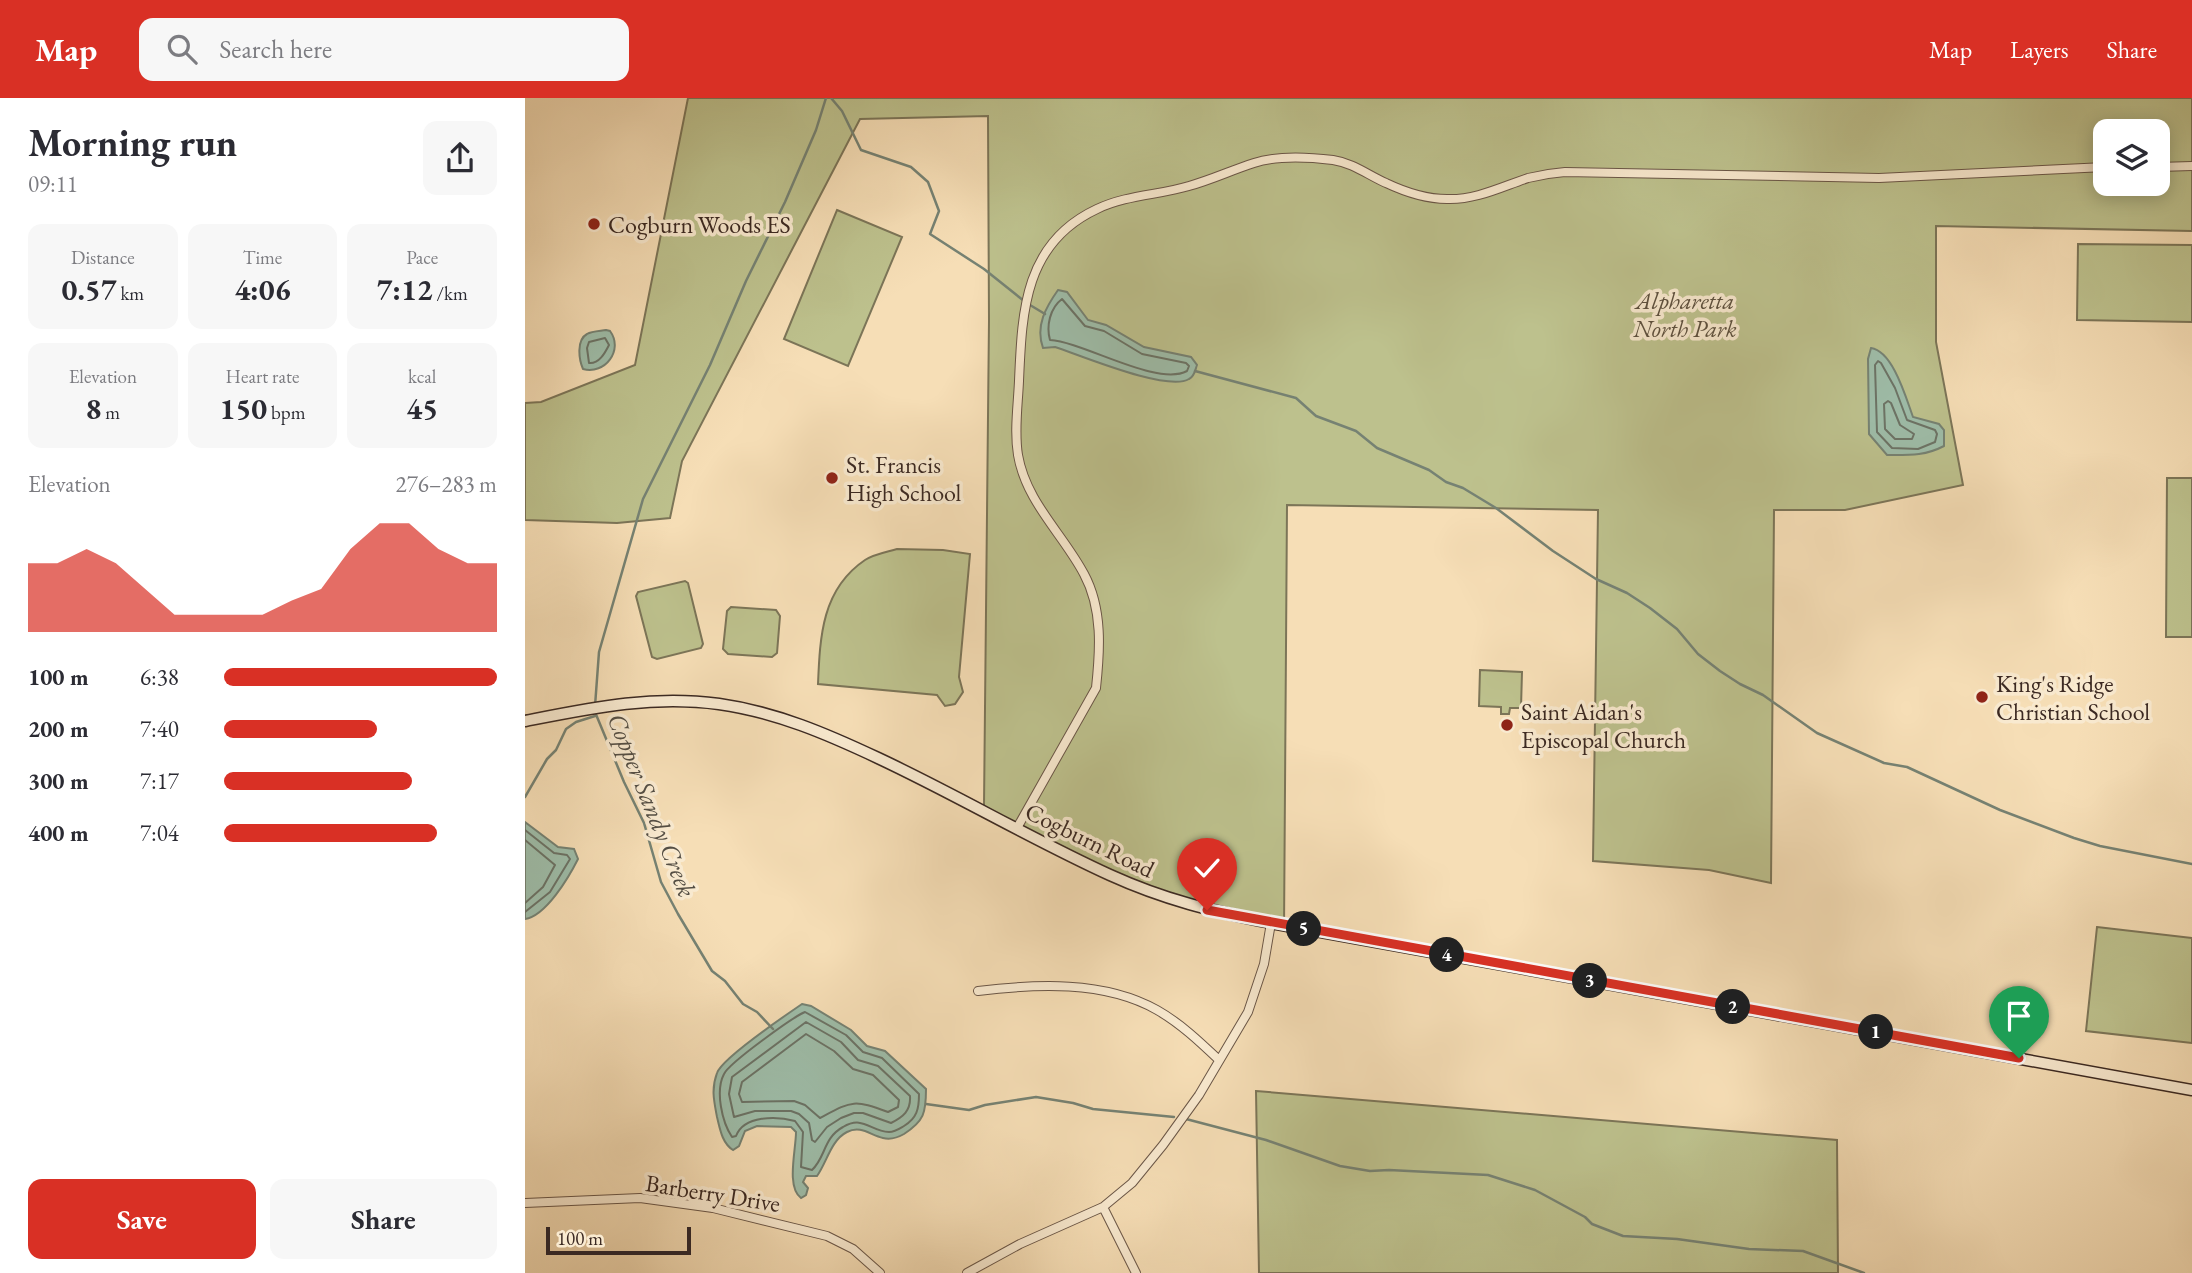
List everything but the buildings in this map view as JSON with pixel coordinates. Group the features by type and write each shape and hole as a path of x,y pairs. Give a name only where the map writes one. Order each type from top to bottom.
{"street":[{"path":"1017,828 1096,688 1097,680 1098,619 1091,590 1078,563 1030,492 1020,467 1016,442 1024,305 1028,290 1052,243 1085,215 1126,199 1182,188 1255,162 1284,158 1334,160 1349,164 1384,183 1410,193 1445,199 1482,195 1529,178 1565,172 1879,178 2093,168"},
{"path":"2170,167 2192,166"},
{"name":"Cogburn Road","path":"525,721 608,704 642,701 681,701 746,709 829,735 1109,875 1189,906 2192,1090"},
{"path":"967,1273 1020,1244 1103,1207 1132,1183 1199,1095 1248,1012 1264,964 1271,923"},
{"path":"978,991 1007,987 1055,986 1122,996 1163,1014 1201,1042 1219,1060"},
{"name":"Barberry Drive","path":"525,1203 640,1198 713,1208 827,1236 853,1249 880,1273"},
{"path":"1103,1207 1136,1273"}],"green space":[{"name":"Alpharetta North Park","path":"688,98 2192,98 2192,231 1936,226 1936,342 1963,485 1845,510 1774,510 1771,883 1709,870 1593,861 1598,510 1287,505 1284,930 1164,893 1055,849 984,806 989,320 988,116 860,119 682,461 670,518 617,523 525,520 525,403 541,402 635,365"},
{"path":"837,210 902,237 848,366 784,339"},
{"path":"2078,244 2192,245 2192,322 2077,320"},
{"path":"2167,478 2192,478 2192,637 2166,637"},
{"path":"897,549 943,550 970,554 959,677 963,692 955,704 945,706 937,695 818,684 822,631 832,599 840,585 865,560"},
{"path":"685,581 688,583 703,644 701,648 657,659 652,657 636,596 638,592"},
{"path":"731,607 776,610 780,616 777,653 772,657 728,654 723,649 727,611"},
{"path":"1480,670 1522,672 1521,708 1510,708 1509,714 1501,714 1501,707 1479,706"},
{"path":"2097,927 2192,938 2192,1043 2086,1031"},
{"path":"1256,1091 1837,1140 1838,1273 1259,1273"}],"water":[{"path":"1058,290 1067,292 1088,320 1106,325 1144,347 1191,357 1197,365 1194,375 1178,382 1162,381 1123,371 1055,347 1043,348 1041,324"},
{"path":"610,331 614,338 615,346 610,359 598,368 583,369 581,341 589,333"},
{"path":"1871,348 1886,357 1892,366 1913,417 1939,424 1944,430 1944,446 1923,453 1887,455 1869,434 1868,359"},
{"path":"525,822 558,847 574,849 578,859 549,903 541,911 525,919"},
{"path":"802,1004 811,1006 851,1030 867,1046 885,1051 926,1089 923,1116 916,1125 904,1134 886,1139 865,1131 847,1132 837,1140 817,1176 806,1176 803,1182 808,1188 806,1195 801,1198 796,1193 793,1177 796,1132 791,1127 757,1126 745,1131 739,1146 733,1150 726,1144 720,1131 714,1090 717,1073 730,1057"}],"waterway":[{"name":"Copper Sandy Creek","path":"595,706 599,652 643,499 710,365 746,281 785,202 816,130 826,98"},
{"path":"831,98 842,111 861,150 911,167 928,182 939,211 930,234 984,269 1024,301"},
{"path":"1030,305 1045,314"},
{"path":"1195,371 1296,398 1316,416 1356,431 1377,448 1463,488 1496,508 1596,579 1627,593 1650,608 1677,629 1698,654 1720,671 1763,695 1817,733 1884,763 1907,767 2000,810 2074,838 2100,846 2192,864"},
{"name":"Copper Sandy Creek","path":"595,712 644,823 661,882 678,914 712,971 725,981 743,1004 757,1012 773,1029"},
{"path":"525,797 547,759 556,750 566,729 576,722 595,716"},
{"name":"Copper Sandy Creek","path":"926,1104 969,1110 1036,1097 1093,1109 1174,1117"},
{"name":"Copper Sandy Creek","path":"1186,1119 1266,1140 1340,1166 1370,1171 1488,1175 1535,1190 1585,1217 1592,1224 1623,1236 1677,1239 1749,1249 1803,1251 1864,1273"}],"place":[{"name":"Cogburn Woods ES","path":"594,224"},
{"name":"St. Francis High School","path":"832,478"},
{"name":"King's Ridge Christian School","path":"1982,697"},
{"name":"Saint Aidan's Episcopal Church","path":"1507,725"}],"route":[{"path":"1207,910 2019,1058"}]}
